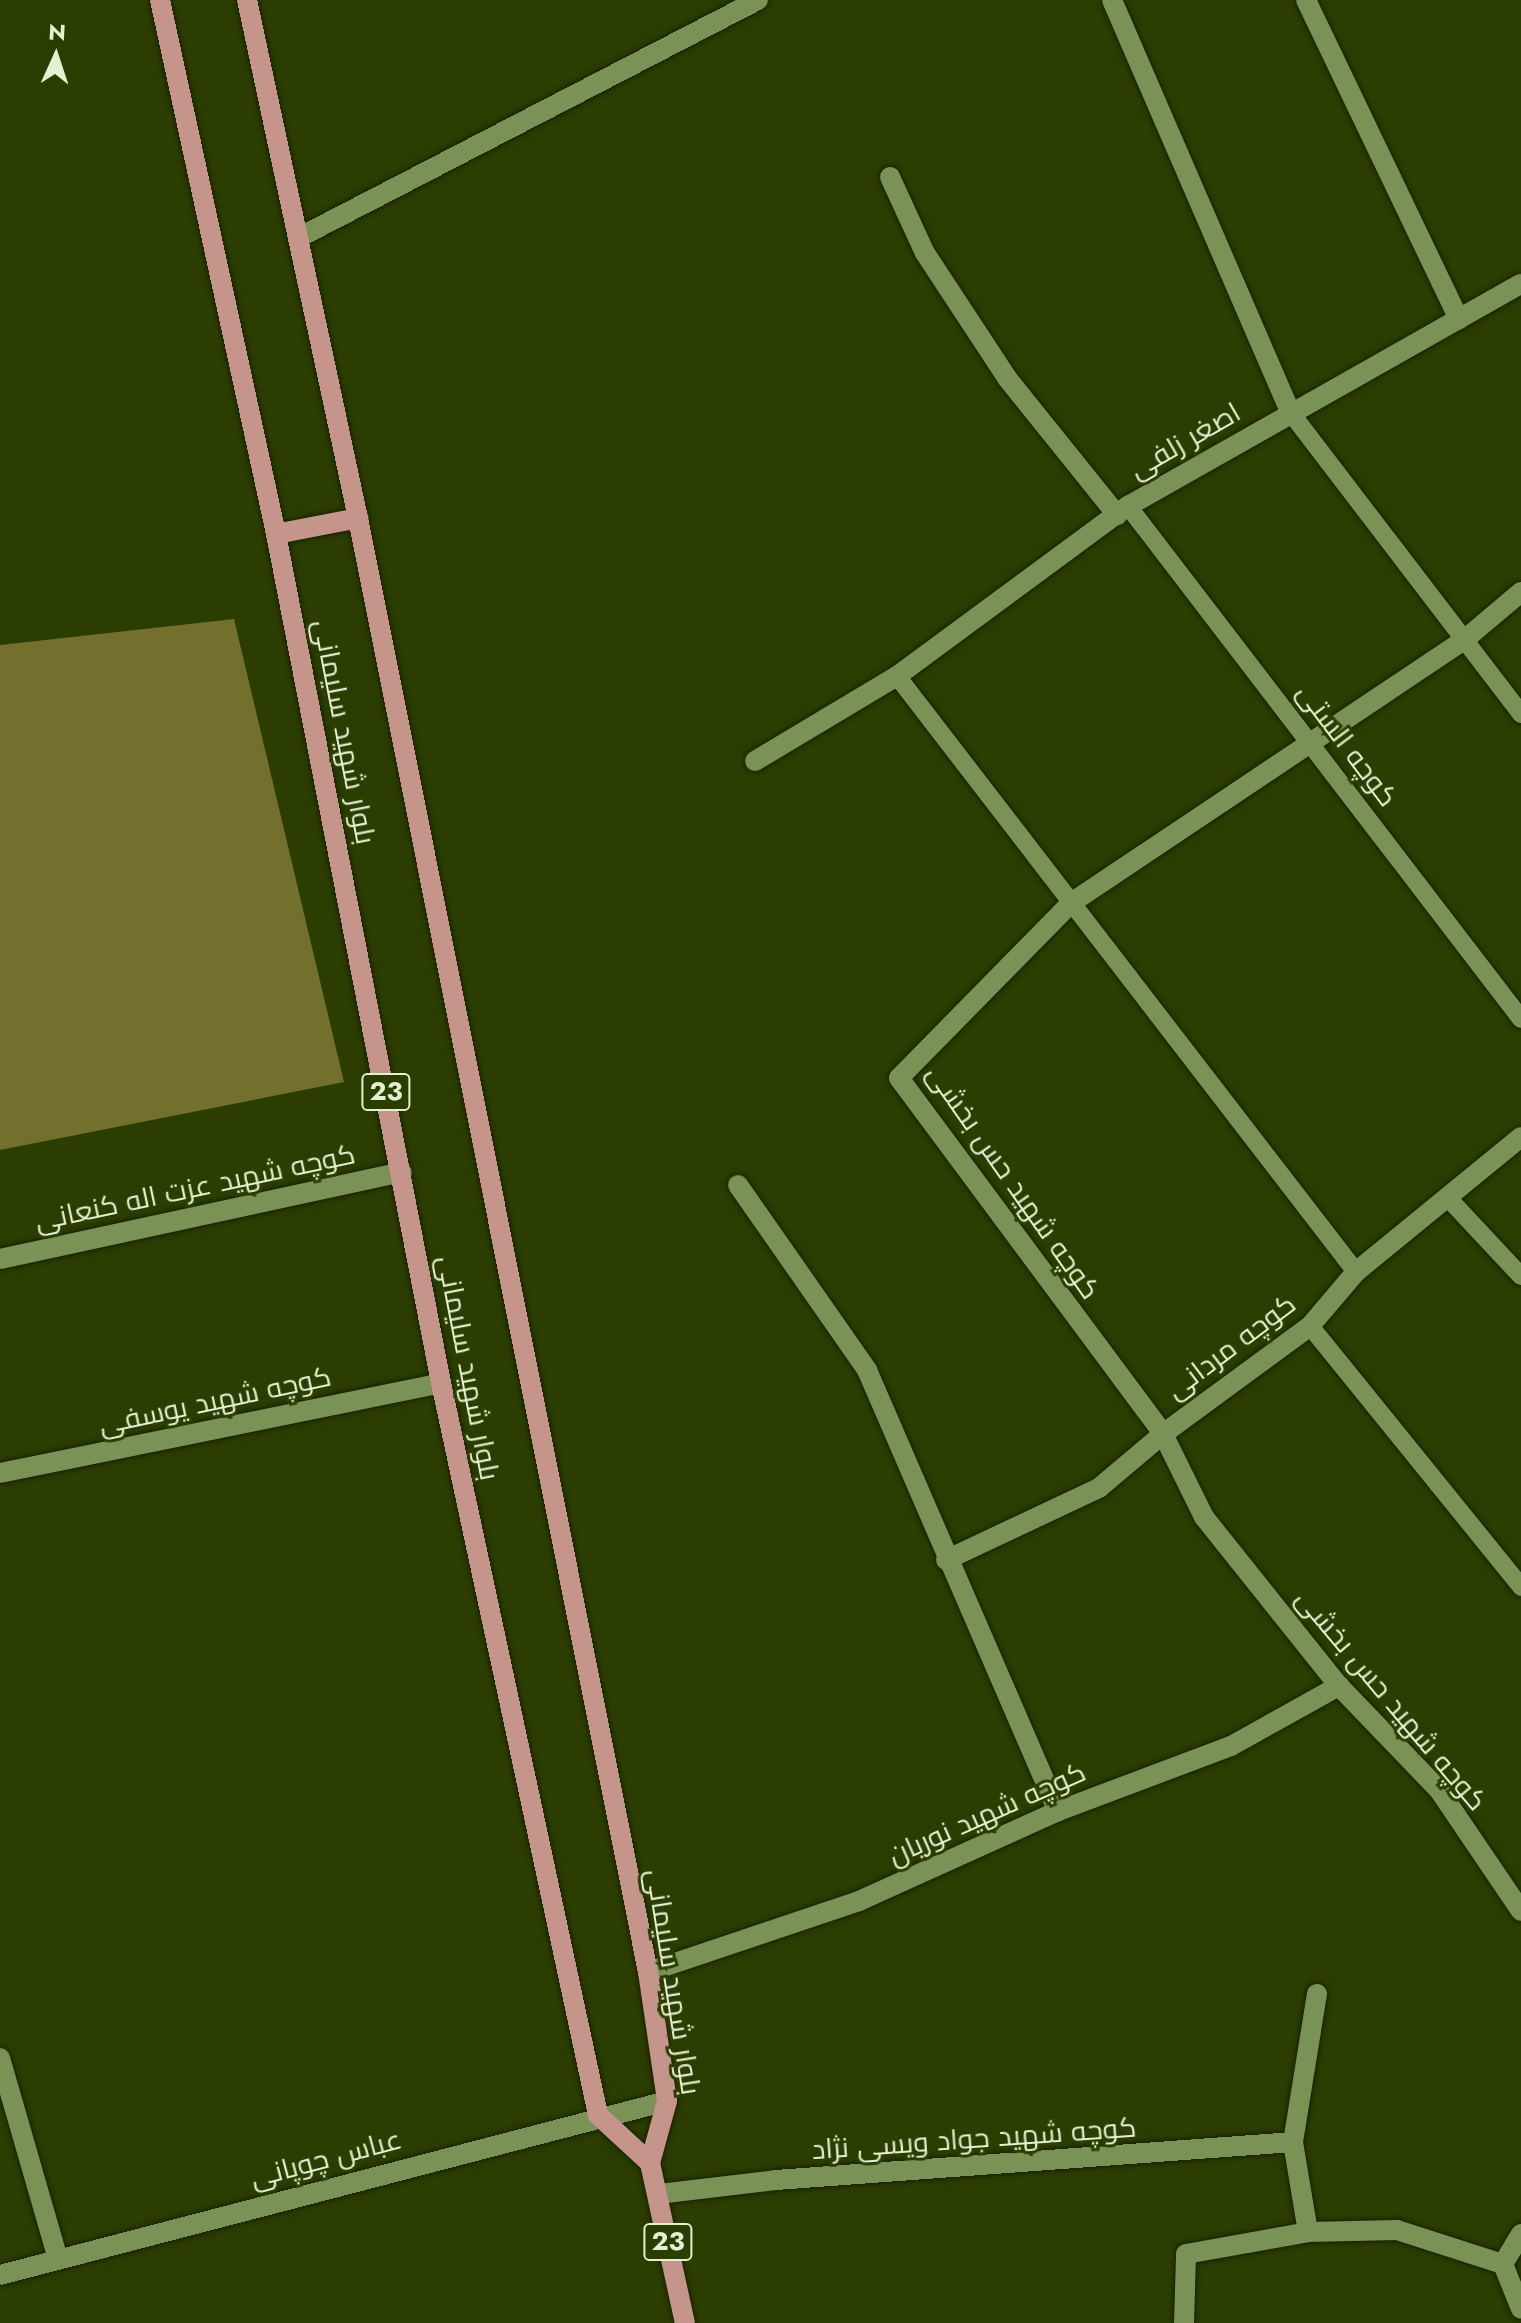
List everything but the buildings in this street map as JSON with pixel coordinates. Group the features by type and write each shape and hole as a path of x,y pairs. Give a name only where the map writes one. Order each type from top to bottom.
{"main road":[{"name":"بلوار شهید سلیمانی","path":"160,0 276,534 441,1383 598,2115"},
{"name":"بلوار شهید سلیمانی","path":"247,0 358,518 648,1972 667,2101 650,2163"},
{"path":"276,534 358,518"},
{"path":"598,2115 650,2163"},
{"name":"23","path":"650,2163 685,2323"}],"street":[{"path":"298,238 758,0"},
{"path":"1112,0 1291,413"},
{"path":"1306,0 1459,319"},
{"path":"890,177 925,253 999,365 1123,510"},
{"name":"اصغر زلفی","path":"755,761 897,676 1123,510 1521,284"},
{"name":"کوچه شهید حس بخشی","path":"1521,592 1464,640 1071,903 899,1078 1163,1434 1204,1517 1339,1686 1439,1790 1521,1911"},
{"name":"کوچه مردانی","path":"946,1560 1099,1488 1163,1434 1310,1326 1356,1272 1521,1137"},
{"name":"کوچه شهید عزت اله کنعانی","path":"0,1259 402,1172"},
{"path":"738,1185 867,1370 946,1560 1058,1811"},
{"name":"کوچه شهید یوسفی","path":"0,1473 441,1383"},
{"name":"کوچه شهید نوریان","path":"648,1972 859,1901 1058,1811 1231,1746 1339,1686"},
{"path":"1308,2232 1293,2142 1317,1994"},
{"path":"0,2058 58,2259"},
{"name":"عباس چوپانی","path":"0,2275 598,2115 667,2101"},
{"name":"کوچه شهید جواد ویسی نژاد","path":"659,2194 1293,2142"},
{"path":"1184,2323 1186,2254 1308,2232 1397,2230 1503,2264"},
{"path":"1503,2264 1521,2234"},
{"path":"1503,2264 1521,2309"}],"lane":[{"path":"1291,413 1521,714"},
{"name":"کوچه الستی","path":"1123,510 1310,742 1521,1019"},
{"path":"897,676 1356,1272"},
{"path":"1448,1198 1521,1276"},
{"path":"1310,1326 1521,1587"}]}
